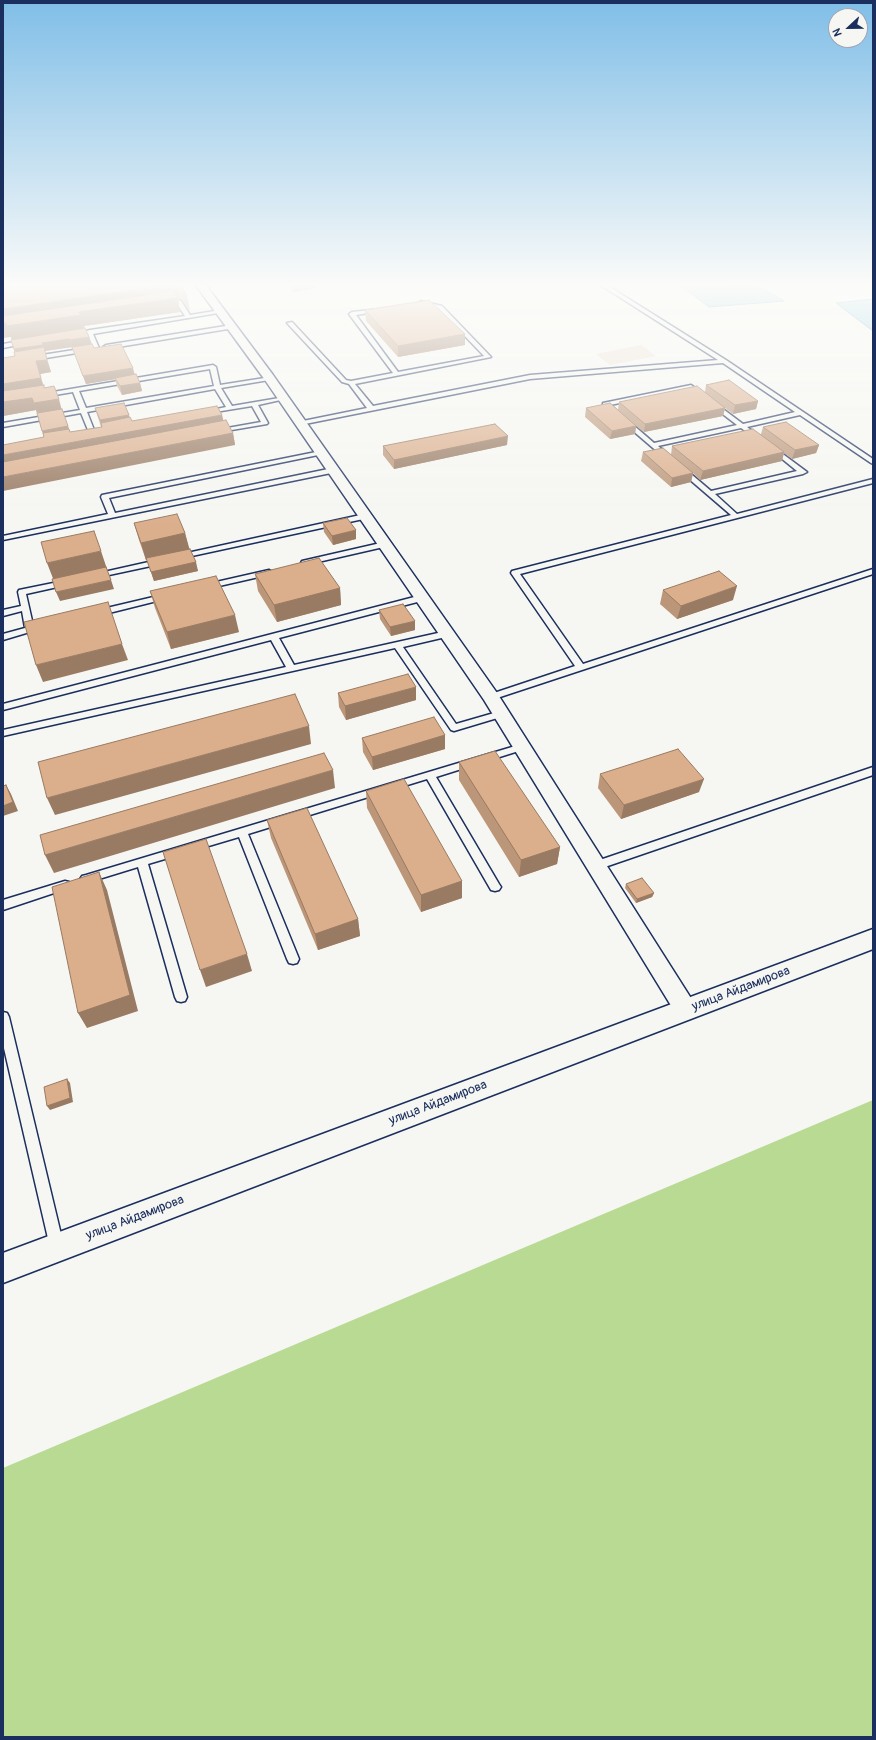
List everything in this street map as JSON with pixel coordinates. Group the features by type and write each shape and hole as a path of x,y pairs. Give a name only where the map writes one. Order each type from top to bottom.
{"main road":[{"name":"улица Айдамирова","path":"3,1268 873,939"}],"street":[{"path":"260,365 491,697 686,1010"}],"lane":[{"path":"329,365 344,381 351,383 441,365"},
{"path":"390,365 396,373"},
{"path":"300,423 530,377 665,365"},
{"path":"732,365 873,462"},
{"path":"39,396 213,367 217,387 230,409"},
{"path":"3,425 269,378"},
{"path":"351,383 372,409"},
{"path":"710,493 801,472 691,387 606,404 737,517"},
{"path":"75,390 92,434"},
{"path":"199,414 283,398"},
{"path":"211,433 265,423 254,404"},
{"path":"653,445 801,413"},
{"path":"85,436 100,433"},
{"path":"112,515 105,496 321,453"},
{"path":"3,538 333,470"},
{"path":"581,668 515,573 873,482"},
{"path":"30,629 22,592 365,516"},
{"path":"295,566 385,544"},
{"path":"195,589 280,569"},
{"path":"491,697 873,571"},
{"path":"87,615 172,595"},
{"path":"3,707 422,598"},
{"path":"3,613 25,607"},
{"path":"3,637 49,624"},
{"path":"3,733 447,634"},
{"path":"274,637 292,669"},
{"path":"398,646 454,728 501,714"},
{"path":"3,905 522,747"},
{"path":"595,866 873,771"},
{"path":"430,775 494,887"},
{"path":"242,832 292,959"},
{"path":"142,862 181,997"},
{"path":"3,1017 57,1247"}],"green space":[{"path":"873,1100 873,1737 3,1737 3,1468"}],"building":[{"path":"3,365 37,365 41,378 3,384"},
{"path":"79,365 132,365 133,368 83,376"},
{"path":"136,374 140,383 120,386 115,378"},
{"path":"729,380 758,401 735,405 706,385"},
{"path":"44,385 44,388 54,386 59,399 34,403 32,398 3,402 3,391"},
{"path":"697,386 725,408 645,424 619,402"},
{"path":"124,403 129,415 100,420 95,408"},
{"path":"610,403 636,426 612,431 586,408"},
{"path":"217,406 222,415 3,455 3,445 44,437 43,433 69,429 70,432 102,427 101,423 130,417 132,421"},
{"path":"62,409 68,426 42,431 37,413"},
{"path":"226,420 233,433 3,477 3,462"},
{"path":"786,422 819,445 795,450 763,427"},
{"path":"495,424 508,436 394,460 383,446"},
{"path":"753,429 784,452 703,471 672,446"},
{"path":"663,448 693,473 672,478 643,452"},
{"path":"177,514 185,533 141,543 134,523"},
{"path":"347,518 356,530 332,536 323,523"},
{"path":"94,531 101,551 47,563 41,542"},
{"path":"190,549 196,562 151,572 146,558"},
{"path":"319,558 340,588 274,605 255,574"},
{"path":"106,567 111,580 56,592 52,579"},
{"path":"719,571 737,586 681,606 663,590"},
{"path":"216,576 235,615 167,632 150,591"},
{"path":"108,602 122,644 36,665 24,622"},
{"path":"403,604 415,621 390,627 379,610"},
{"path":"408,674 416,687 345,706 338,693"},
{"path":"295,694 309,726 47,798 38,762"},
{"path":"434,717 445,735 372,757 362,738"},
{"path":"678,749 704,779 624,805 600,774"},
{"path":"495,751 560,847 521,860 459,762"},
{"path":"324,753 333,770 45,855 40,835"},
{"path":"404,779 462,881 421,895 366,791"},
{"path":"6,785 13,802 3,806 3,786"},
{"path":"307,808 358,919 315,934 267,820"},
{"path":"206,839 247,954 200,970 163,852"},
{"path":"99,872 130,995 78,1013 52,887"},
{"path":"642,878 654,893 637,899 626,884"},
{"path":"67,1079 70,1098 47,1106 44,1087"}]}
